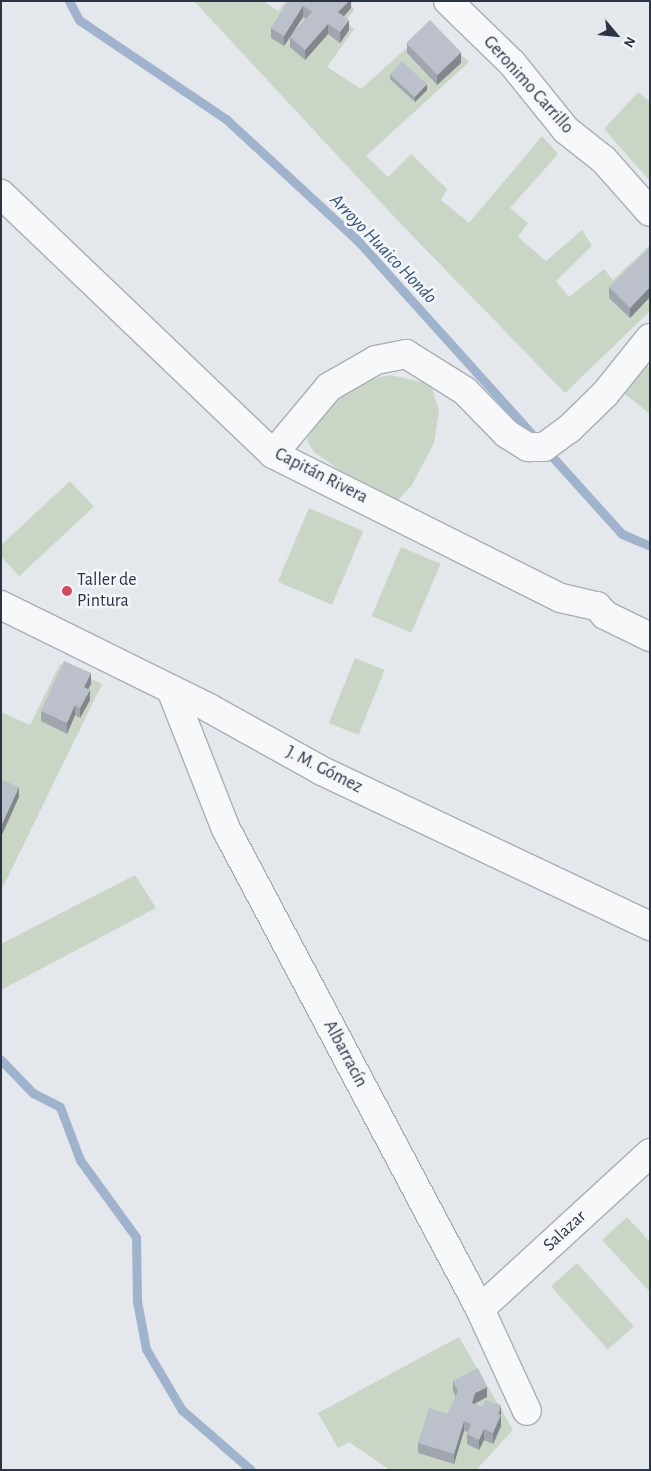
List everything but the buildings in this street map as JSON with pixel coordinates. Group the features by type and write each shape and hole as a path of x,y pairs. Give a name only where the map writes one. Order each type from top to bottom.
{"street":[{"name":"Geronimo Carrillo","path":"448,1 512,63 566,130 604,160 650,212"},
{"name":"Capitán Rivera","path":"1,194 273,454 561,598 597,606 605,615 650,637"},
{"path":"273,454 330,387 376,360 406,354 465,391 507,434 528,447 544,447 569,429 605,394 650,338"},
{"name":"J. M. Gómez","path":"1,605 322,771 650,926"},
{"name":"Albarracín","path":"172,692 226,829 480,1309 527,1411"},
{"name":"Salazar","path":"480,1309 650,1153"}],"green space":[{"path":"194,1 263,1 278,11 286,1 353,1 351,4 354,10 345,21 354,29 327,67 361,89 431,26 469,62 366,156 388,177 411,154 447,189 441,200 469,223 542,136 558,154 510,208 528,223 518,237 546,261 582,230 592,246 556,281 569,297 604,269 613,280 650,245 650,311 565,393 401,224"},
{"path":"638,92 650,102 650,181 604,129"},
{"path":"629,353 650,368 650,414 607,380"},
{"path":"390,375 431,384 439,411 434,443 412,485 397,501 353,479 314,452 307,440 315,422 358,382"},
{"path":"70,481 94,507 19,576 1,557 1,545"},
{"path":"309,508 363,531 332,605 278,582"},
{"path":"401,547 441,564 411,633 372,616"},
{"path":"355,658 385,670 358,735 329,723"},
{"path":"60,664 102,684 1,891 1,712 30,725"},
{"path":"135,875 156,908 1,990 1,944"},
{"path":"627,1217 650,1242 650,1292 602,1240"},
{"path":"577,1263 634,1326 608,1350 551,1286"},
{"path":"459,1337 513,1430 476,1470 390,1470 349,1442 338,1448 318,1413"}],"waterway":[{"name":"Arroyo Huaico Hondo","path":"69,1 79,20 227,120 359,242 622,534 650,546"},
{"name":"Arroyo Huaico Hondo","path":"1,1060 33,1093 60,1107 80,1160 136,1237 137,1301 146,1349 182,1410 251,1470"}],"place":[{"name":"Taller de Pintura","path":"67,591"}]}
